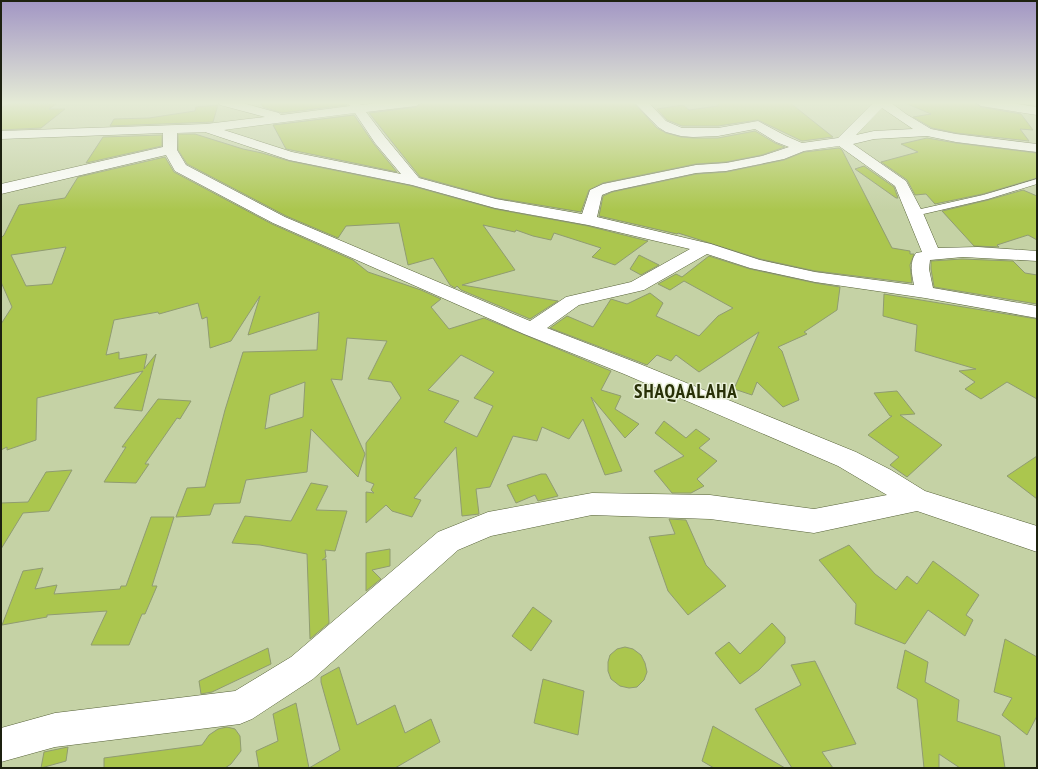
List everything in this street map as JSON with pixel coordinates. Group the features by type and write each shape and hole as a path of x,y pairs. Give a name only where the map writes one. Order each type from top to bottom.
{"street":[{"path":"170,138 170,150 180,168 279,220 531,329 632,369 847,459 882,478 917,500 1037,539"},
{"path":"235,138 289,156 414,182 495,203 588,220 705,248 756,264 815,277 926,292 1037,312"},
{"path":"380,138 414,182"},
{"path":"778,138 801,146"},
{"path":"842,142 846,138"},
{"path":"588,220 595,193 608,187 696,169 726,167 762,160 779,156 801,146 842,142 861,138"},
{"path":"955,138 1037,148"},
{"path":"842,142 901,184 932,254"},
{"path":"1,189 170,150"},
{"path":"531,329 573,301 637,286 705,248"},
{"path":"926,292 920,269 922,258 932,254 957,252 1037,256"},
{"path":"1,745 55,730 240,707 302,668 448,541 488,524 592,504 710,507 814,521 917,500"}],"lane":[{"path":"915,213 985,197 1037,181"}],"building":[{"path":"102,138 162,138 162,146 86,163"},
{"path":"178,138 207,138 289,161 412,186 495,209 588,226 648,241 615,265 592,257 601,248 554,233 551,240 516,230 515,232 483,225 515,270 462,285 558,301 530,319 461,290 457,286 455,288 450,285 433,258 408,265 399,223 346,226 338,238 286,216 187,164 178,150"},
{"path":"280,138 370,138 397,172 286,149"},
{"path":"389,138 766,138 785,147 762,155 726,162 696,164 603,183 589,190 581,212 496,198 420,177"},
{"path":"795,138 826,138 802,141"},
{"path":"927,138 1037,153 1037,178 983,194 935,204 926,194 915,195 907,180 881,162 918,152 901,144"},
{"path":"1001,138 1027,138 1029,141"},
{"path":"839,148 842,150 892,248 910,251 910,254 914,254 910,265 912,283 815,271 760,259 678,233 599,216 603,196 612,192 696,174 726,172 784,160 804,152"},
{"path":"165,157 174,172 272,224 353,260 368,272 421,290 441,299 431,307 449,329 484,318 611,371 601,390 621,396 615,409 639,424 625,438 591,397 622,471 605,475 583,419 569,439 542,427 537,441 513,436 490,487 476,489 479,514 462,516 456,447 414,498 421,500 412,517 392,511 386,505 366,523 366,492 374,493 371,490 374,484 366,481 366,443 401,398 391,382 368,379 387,341 347,338 342,380 331,379 365,454 358,477 311,429 307,472 246,480 240,503 214,504 210,515 176,517 187,488 205,487 225,410 243,352 317,350 319,312 248,335 260,296 231,341 210,348 207,317 202,319 198,303 159,314 158,312 114,320 106,355 119,352 119,359 147,354 144,369 156,354 142,411 114,408 143,371 37,398 36,440 7,450 7,447 1,450 1,324 12,307 1,282 1,235 2,237 4,235 19,205 65,198 78,177","holes":["66,247 52,284 26,286 11,255","461,355 494,372 474,398 493,406 477,437 444,422 459,401 428,390","305,382 303,417 265,429 270,395"]},
{"path":"864,166 894,187 898,198 855,169"},
{"path":"1023,190 1037,196 1037,240 1028,235 997,245 999,247 974,246 942,211 988,200"},
{"path":"639,255 659,265 641,275 630,269"},
{"path":"709,256 750,269 840,287 837,310 804,332 807,334 778,347 782,351 799,400 783,407 757,382 752,395 734,389 759,332 699,372 676,355 671,361 657,355 647,365 550,328 567,316 593,327 611,299 627,304 650,293 663,303 656,316 699,336 718,316 733,308 684,281 670,290 658,284 676,274 682,277"},
{"path":"962,259 1013,261 1025,273 1037,275 1037,304 934,287 931,261"},
{"path":"884,294 1037,319 1037,399 1007,382 981,399 965,389 975,382 959,371 976,369 915,351 917,325 883,316"},
{"path":"897,391 915,414 900,415 942,445 907,477 890,465 899,457 868,435 892,416 890,416 874,393"},
{"path":"158,399 191,401 180,419 177,418 145,464 149,464 136,483 104,482 126,447 122,447"},
{"path":"664,421 686,438 696,429 710,439 699,448 717,461 697,479 704,486 691,493 672,493 654,471 684,456 655,433"},
{"path":"1037,456 1037,499 1007,476"},
{"path":"72,470 49,511 23,513 1,549 1,503 28,502 46,472"},
{"path":"541,474 546,474 558,496 538,501 535,495 516,503 507,485"},
{"path":"311,483 328,486 316,510 347,511 335,551 325,550 326,557 322,560 326,559 329,623 310,639 307,554 260,545 232,543 245,516 291,521"},
{"path":"151,517 174,517 152,586 157,586 145,614 142,614 129,645 91,645 107,611 47,615 47,617 2,625 23,571 43,568 35,589 57,585 54,594 120,589 121,586 126,586"},
{"path":"669,519 686,520 706,565 726,586 688,615 668,591 649,537 675,534"},
{"path":"849,545 875,574 896,590 907,576 917,584 933,561 979,595 966,615 973,620 965,636 928,610 905,644 855,624 856,604 819,560"},
{"path":"390,549 390,566 372,570 381,579 366,591 366,553"},
{"path":"533,607 552,621 531,651 512,636"},
{"path":"772,623 785,637 785,643 759,670 740,684 715,653 729,642 740,654"},
{"path":"1005,639 1037,657 1037,716 1027,735 1002,715 1012,698 994,692"},
{"path":"625,647 633,649 641,655 645,663 647,672 644,680 637,687 629,688 620,686 611,679 608,671 610,655 617,649"},
{"path":"268,648 271,664 212,692 201,694 199,681"},
{"path":"905,650 928,662 925,682 959,700 957,721 1000,736 1005,768 960,768 939,754 939,768 924,768 917,699 897,688"},
{"path":"815,661 856,744 822,752 833,768 792,768 755,709 801,685 791,665"},
{"path":"339,667 357,725 395,705 405,733 431,719 440,742 395,768 309,768 340,750 321,682 321,677"},
{"path":"543,679 584,691 578,735 534,723"},
{"path":"296,703 309,768 259,768 256,751 278,741 273,714"},
{"path":"713,726 785,768 714,768 702,761"},
{"path":"227,727 235,729 240,736 241,751 231,764 225,768 104,768 104,758 202,745 209,735 218,729"},
{"path":"68,747 66,761 41,768 44,752"}],"district":[{"name":"SHAQAALAHA","path":"686,391"}]}
